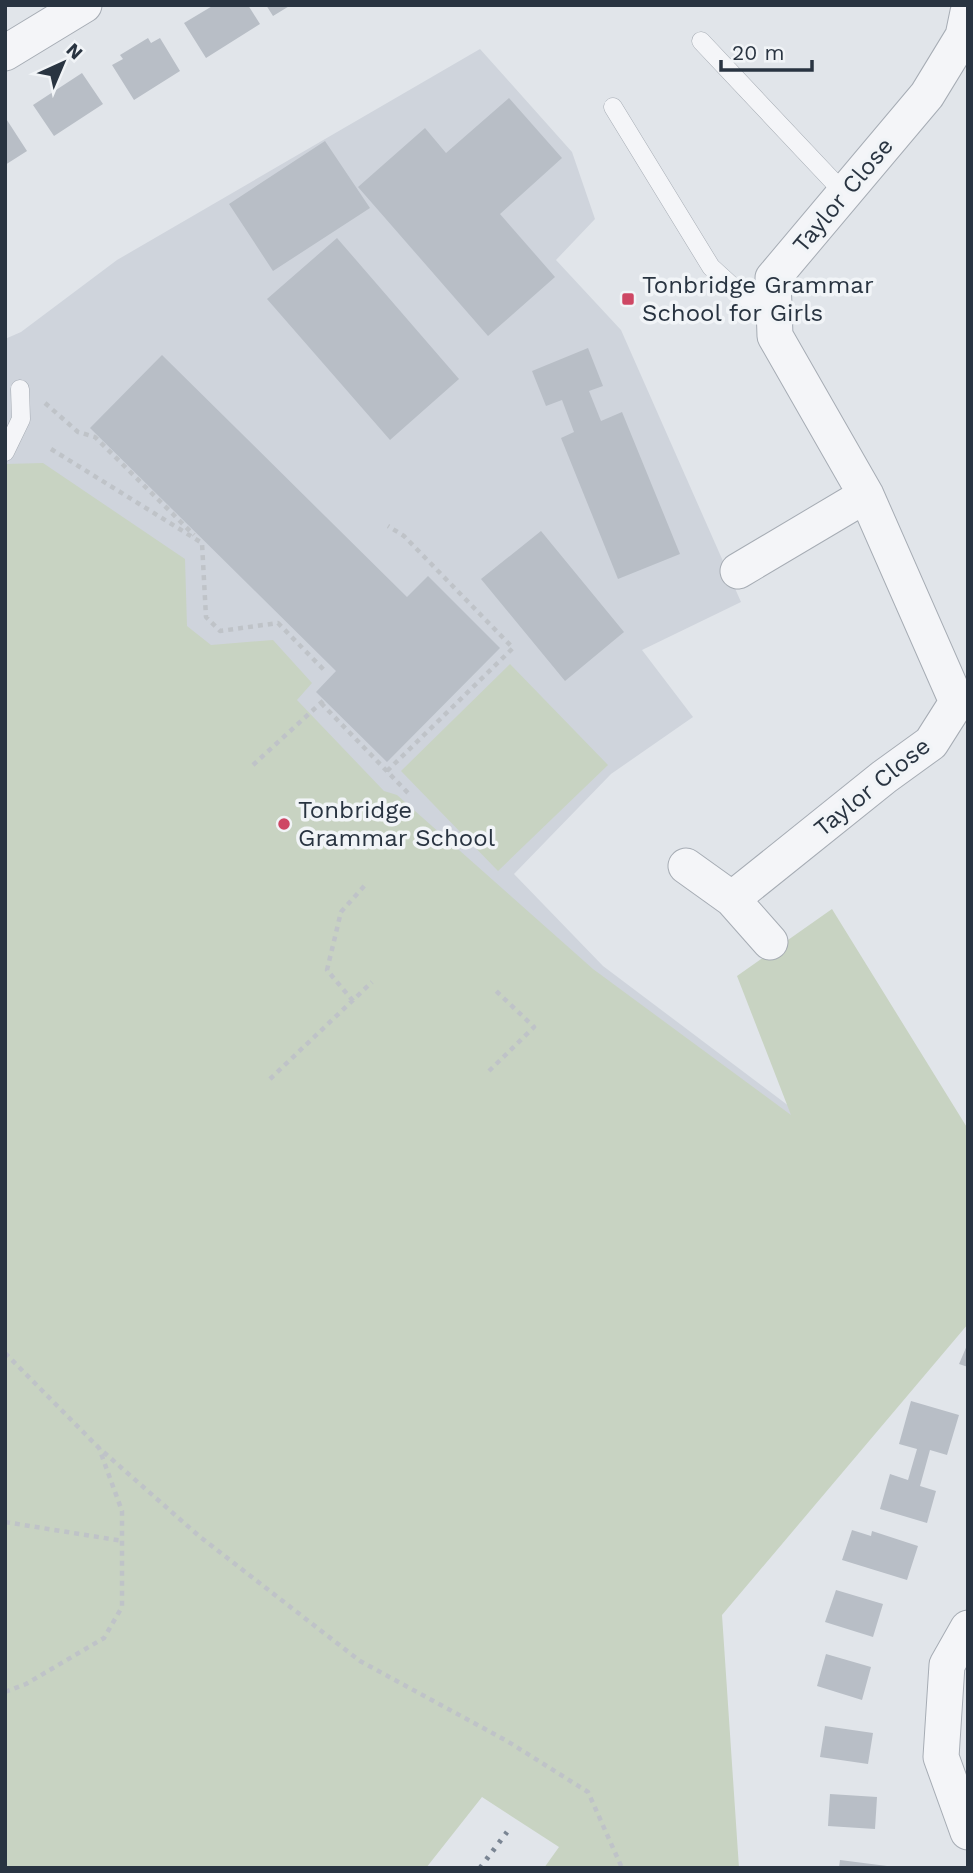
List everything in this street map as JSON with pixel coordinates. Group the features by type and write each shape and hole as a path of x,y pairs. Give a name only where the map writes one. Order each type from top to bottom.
{"street":[{"path":"5,53 84,5"},
{"name":"Taylor Close","path":"732,899 884,777 931,743 957,702 866,495 775,336 773,278 927,95 963,36 968,12"},
{"path":"738,571 866,495"},
{"path":"686,866 732,899 770,942"},
{"path":"968,1628 947,1665 942,1757 968,1832"}],"lane":[{"path":"701,41 845,194"},
{"path":"613,107 711,267 745,298 774,305"},
{"path":"5,452 21,419 20,389"}],"path":[{"path":"42,401 78,432 94,437 202,544 206,617 220,631 278,623 326,671"},
{"path":"51,449 202,544"},
{"path":"387,771 513,648 404,536 388,526"},
{"path":"253,765 323,702 408,793"},
{"path":"353,1001 327,970 341,912 365,885"},
{"path":"270,1079 372,982"},
{"path":"489,1071 534,1027 493,988"},
{"path":"5,1353 99,1448 200,1536 360,1661 507,1741 588,1793 622,1868"},
{"path":"5,1692 26,1684 104,1638 122,1607 122,1511 99,1448"},
{"path":"5,1521 123,1541"}],"shaded area":[{"name":"Tonbridge Grammar School","path":"480,49 572,152 595,219 556,260 621,330 741,602 642,650 693,717 611,774 514,874 603,966 895,1186 5,1160 5,339 21,332 117,260"}],"green space":[{"path":"43,463 185,559 187,626 211,645 273,640 312,683 297,700 384,791 397,795 593,969 791,1115 737,976 832,909 968,1129 968,1324 722,1615 739,1868 544,1868 559,1847 482,1797 426,1868 5,1868 5,464"},
{"path":"510,664 608,765 498,871 401,771"}],"building":[{"path":"214,5 248,5 260,24 206,58 184,23"},
{"path":"266,5 291,5 273,16"},
{"path":"148,38 151,43 160,38 180,71 134,100 112,65 123,59 120,55"},
{"path":"82,73 103,104 54,136 33,105"},
{"path":"509,98 562,158 500,214 555,277 488,336 358,187 425,128 446,153"},
{"path":"5,117 27,151 5,165"},
{"path":"325,141 370,208 273,271 229,204"},
{"path":"337,238 459,379 390,440 267,299"},
{"path":"588,348 603,386 589,391 601,421 622,412 680,554 618,579 561,438 574,432 562,400 546,406 532,371"},
{"path":"162,355 407,597 428,576 500,648 387,762 316,692 336,671 90,428"},
{"path":"541,531 624,632 565,681 481,579"},
{"path":"968,1343 968,1367 959,1364"},
{"path":"911,1401 959,1415 947,1455 930,1450 920,1486 936,1491 927,1523 880,1509 890,1474 908,1480 917,1449 899,1444"},
{"path":"852,1530 871,1536 872,1531 918,1546 907,1580 842,1560"},
{"path":"836,1590 883,1604 873,1637 825,1622"},
{"path":"826,1654 871,1667 862,1700 817,1686"},
{"path":"825,1726 873,1733 868,1764 820,1757"},
{"path":"830,1794 877,1797 875,1829 828,1826"},
{"path":"840,1860 887,1866 887,1868 839,1868"}],"railway":[{"path":"480,1868 507,1832"}],"place":[{"name":"Tonbridge Grammar School for Girls","path":"628,299"},
{"name":"Tonbridge Grammar School","path":"284,824"}]}
